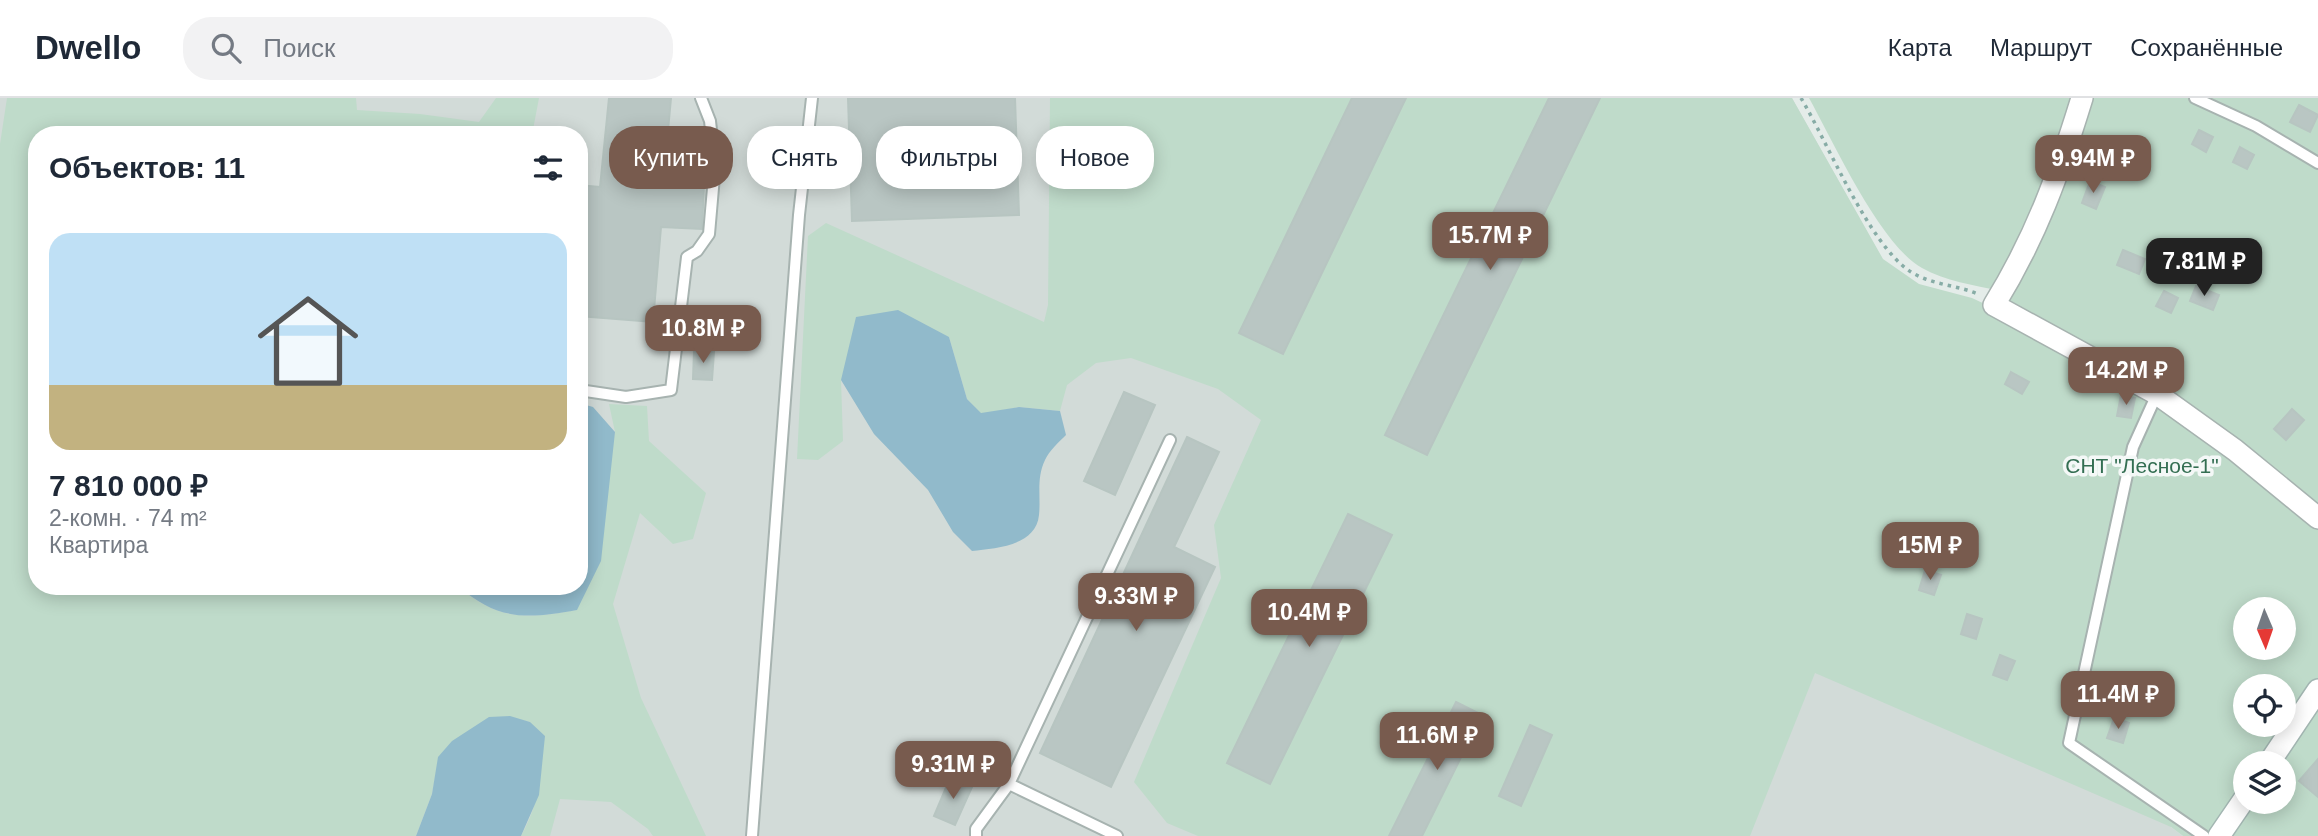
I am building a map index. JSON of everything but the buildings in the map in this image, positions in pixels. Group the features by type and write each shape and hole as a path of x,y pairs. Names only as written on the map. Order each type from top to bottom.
{"street":[{"path":"2082,98 2052,193 2017,268 1994,305 2157,394 2235,450 2318,518"},
{"path":"2277,751 2318,690"},
{"path":"2219,836 2234,814"}],"lane":[{"path":"588,391 626,397 671,390 687,257 697,251 709,234 715,164 710,121 701,98"},
{"path":"752,836 799,215 811,98"},
{"path":"2195,98 2256,126 2318,163"},
{"path":"2157,394 2133,447 2068,743 2204,836"},
{"path":"976,836 976,829 1009,784 1170,440"},
{"path":"1009,784 1117,836"}],"path":[{"path":"1801,98 1852,193 1892,252 1910,271 1937,283 1976,293 1994,305"}],"shaded area":[{"path":"0,98 1792,98 1939,360 2171,827 2183,836 0,836"}],"green space":[{"path":"7,98 356,98 357,110 420,114 479,122 496,98 539,98 534,126 28,126 28,595 470,595 486,606 528,616 576,610 579,595 588,595 588,555 615,432 609,404 647,406 649,441 706,493 693,539 673,544 640,513 613,604 641,698 706,836 653,836 648,829 611,802 560,799 550,836 521,836 537,793 537,767 530,722 501,718 480,724 439,757 432,794 416,836 0,836 0,144"},
{"name":"СНТ \"Лесное-1\"","path":"1050,98 1792,98 1883,259 1919,284 1972,298 1989,306 2000,291 1960,282 1922,268 1906,256 1890,238 1844,165 1809,98 2318,98 2318,836 2183,836 2171,827 1815,673 1750,836 1198,836 1167,823 1134,782 1221,578 1214,525 1261,420 1218,389 1131,358 1096,363 1067,385 1060,411 1019,407 981,414 967,399 949,337 841,380 843,441 818,460 797,459 808,236 826,223 1044,322 1048,305 1049,189 1154,189 1154,126 1050,126"}],"water":[{"path":"898,310 949,337 967,399 981,413 1019,407 1060,411 1066,435 1045,460 1039,488 1039,515 1031,533 1023,539 1013,544 972,551 953,532 928,490 874,434 841,380 856,317"},
{"path":"588,406 593,407 615,432 601,561 588,588"},
{"path":"470,595 584,595 577,610 528,616 500,611"},
{"path":"510,716 530,722 545,736 539,795 521,836 416,836 432,794 438,757 452,741 489,717"}]}
